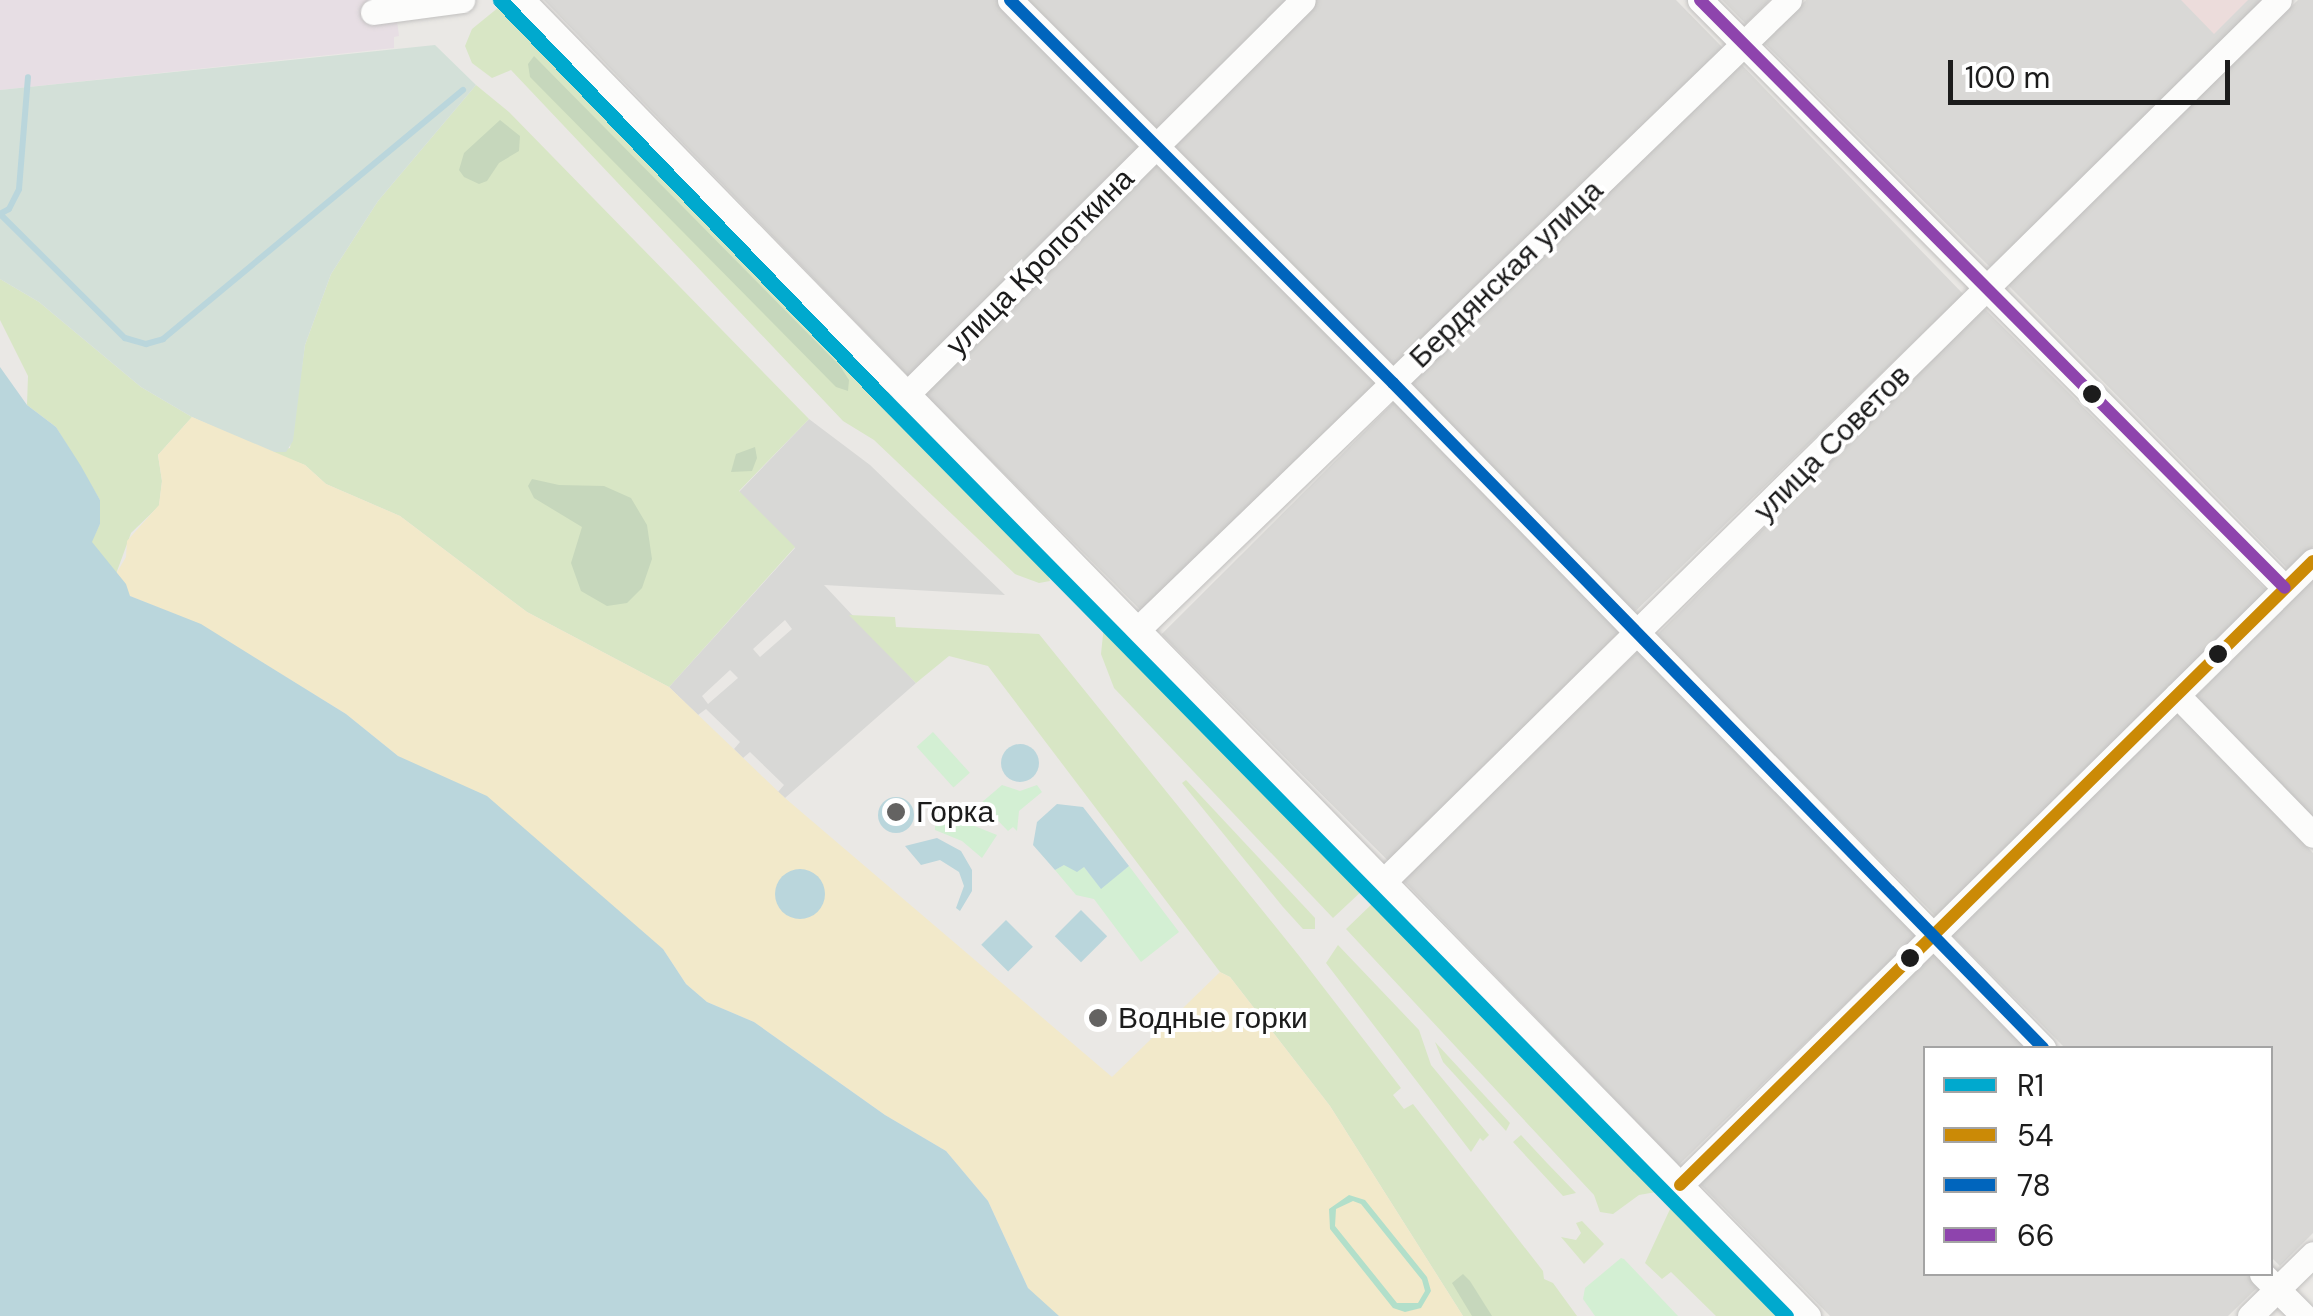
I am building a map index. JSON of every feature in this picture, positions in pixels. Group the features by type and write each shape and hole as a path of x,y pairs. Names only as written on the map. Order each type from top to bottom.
{"street":[{"path":"373,12 462,0"},
{"path":"522,0 1808,1316"},
{"path":"1010,0 1393,383 2041,1046"},
{"name":"улица Кропоткина","path":"906,396 1303,0"},
{"path":"1700,0 2286,588"},
{"name":"Бердянская улица","path":"1136,631 1790,0"},
{"name":"улица Советов","path":"1383,882 2279,0"},
{"path":"1680,1185 2313,560"},
{"path":"2177,695 2313,835"},
{"path":"2250,1316 2270,1281 2313,1254"},
{"path":"2270,1281 2304,1316"}],"shaded area":[{"path":"0,0 373,0 397,21 399,36 394,37 394,48 0,90"},
{"path":"544,0 1289,0 910,378"},
{"path":"1314,0 1676,0 1723,48 1395,372 1169,143"},
{"path":"1722,0 1770,0 1746,24"},
{"path":"1806,0 2265,0 1991,268 1763,42"},
{"path":"2181,0 2248,0 2214,34"},
{"path":"2298,0 2313,0 2313,547 2289,570 2008,285"},
{"path":"435,45 476,85 378,201 331,274 305,345 293,441 286,452 269,452 192,417 141,387 39,302 0,279 0,90"},
{"path":"1739,62 1963,294 1631,615 1407,383"},
{"path":"1153,160 1379,386 1148,617 922,391"},
{"path":"1984,308 2267,591 1939,919 1656,636"},
{"path":"1395,401 1623,629 1389,862 1162,634"},
{"path":"809,419 870,465 1005,595 824,585 916,683 785,798 778,792 784,785 750,752 743,758 734,749 740,742 706,709 698,715 669,687 795,548 739,492","holes":["785,620 792,629 760,657 753,649","730,670 738,678 708,704 702,696"]},
{"path":"2313,580 2313,824 2191,701"},
{"path":"1640,649 1916,935 1678,1165 1402,879"},
{"path":"2177,712 2313,853 2313,1233 2280,1266 2273,1259 2273,1046 2063,1046 1951,934"},
{"path":"1936,951 2030,1046 1923,1046 1923,1276 2253,1276 2261,1284 2228,1316 1830,1316 1699,1183"}],"green space":[{"path":"499,7 1046,569 1050,581 1039,583 1015,574 874,440 843,421 511,70 492,78 472,63 465,46 472,29"},
{"path":"534,56 840,366 849,380 848,391 836,387 530,77 528,64"},
{"path":"476,85 509,112 809,419 739,491 795,547 669,687 527,612 400,516 326,484 305,465 269,452 290,448 305,345 331,274 378,201"},
{"path":"500,120 520,136 519,151 499,163 487,181 479,184 464,177 459,170 464,153"},
{"path":"0,279 39,302 141,387 192,417 158,455 162,481 159,506 131,533 116,574 91,542 100,524 100,500 56,427 27,405 28,376 0,320"},
{"path":"755,447 757,458 752,471 731,472 736,454"},
{"path":"532,479 559,485 604,486 631,498 647,525 652,559 642,588 627,603 607,606 581,591 571,563 582,527 534,498 528,486"},
{"path":"849,615 895,617 896,627 1039,634 1401,1088 1393,1095 1404,1109 1413,1104 1543,1271 1544,1279 1553,1283 1577,1316 1463,1316 1330,1106 1230,977 1220,972 988,666 949,656 916,683"},
{"path":"1104,625 1364,889 1333,918 1114,688 1101,654"},
{"path":"1146,653 1373,887 1370,889 1138,654"},
{"path":"933,732 970,773 953,788 917,747"},
{"path":"1186,780 1315,918 1315,929 1303,929 1283,907 1182,783"},
{"path":"1002,785 1020,791 1037,785 1042,792 1019,811 1017,831 1013,827 1008,831 981,803"},
{"path":"935,810 997,835 982,858 962,841 935,830"},
{"path":"1064,865 1084,867 1101,888 1129,866 1179,932 1141,962 1094,899 1076,895 1055,870"},
{"path":"1376,891 1794,1316 1787,1316 1373,893"},
{"path":"1374,902 1656,1192 1639,1195 1613,1214 1600,1212 1594,1195 1346,929"},
{"path":"1338,945 1419,1030 1431,1065 1489,1135 1483,1141 1480,1138 1471,1152 1326,963"},
{"path":"1435,1042 1510,1123 1506,1131 1443,1062"},
{"path":"1521,1135 1576,1193 1563,1196 1513,1142"},
{"path":"1349,1195 1365,1200 1427,1277 1431,1291 1421,1308 1405,1312 1393,1308 1330,1229 1329,1209","holes":["1353,1201 1361,1204 1422,1280 1425,1291 1418,1303 1397,1303 1335,1226 1336,1209"]},
{"path":"1671,1207 1777,1316 1716,1316 1671,1272 1662,1279 1645,1263"},
{"path":"1582,1221 1604,1244 1584,1264 1561,1237 1576,1240 1581,1233 1576,1223"},
{"path":"1621,1258 1678,1316 1595,1316 1583,1299 1585,1288"},
{"path":"1463,1274 1492,1316 1472,1316 1452,1283"}],"sand":[{"path":"192,417 305,465 326,484 400,516 527,612 669,687 785,798 1112,1077 1220,972 1230,977 1330,1106 1463,1316 1059,1316 1045,1308 1028,1288 988,1201 946,1151 885,1115 754,1022 707,1002 686,984 663,949 607,903 433,774 398,756 346,714 201,625 130,596 116,574 126,557 127,541 159,505 162,481 158,455"}],"water":[{"path":"0,367 27,405 56,427 81,466 100,500 100,524 92,542 126,584 130,596 201,624 346,714 398,756 487,796 663,949 686,984 707,1002 754,1022 885,1115 946,1151 988,1201 1028,1288 1059,1316 0,1316"},
{"path":"1020,744 1033,750 1039,763 1033,776 1020,782 1007,776 1001,763 1007,750"},
{"name":"Горка","path":"896,797 909,802 914,815 909,828 896,833 883,828 878,815 883,802"},
{"path":"1057,804 1083,807 1129,866 1101,889 1084,867 1077,872 1064,865 1055,870 1033,845 1037,822"},
{"path":"937,838 961,851 972,870 972,891 960,911 956,908 964,886 959,872 940,860 921,865 905,846"},
{"path":"800,869 818,876 825,894 818,912 800,919 782,912 775,894 782,876"},
{"path":"1081,910 1107,936 1081,962 1055,936"},
{"path":"1006,920 1033,947 1008,972 981,945"}],"waterway":[{"path":"0,214 9,209 19,189 28,77"},
{"path":"0,214 125,338 146,344 163,339 463,90"}],"transit line":[{"name":"R1","path":"500,0 882,397 1786,1316"},
{"name":"78","path":"1010,0 1393,383 2041,1046"},
{"name":"66","path":"1700,0 2285,588"},
{"name":"54","path":"1680,1185 2313,561"}],"place":[{"name":"Горка","path":"896,812"},
{"name":"Водные горки","path":"1098,1018"}]}
